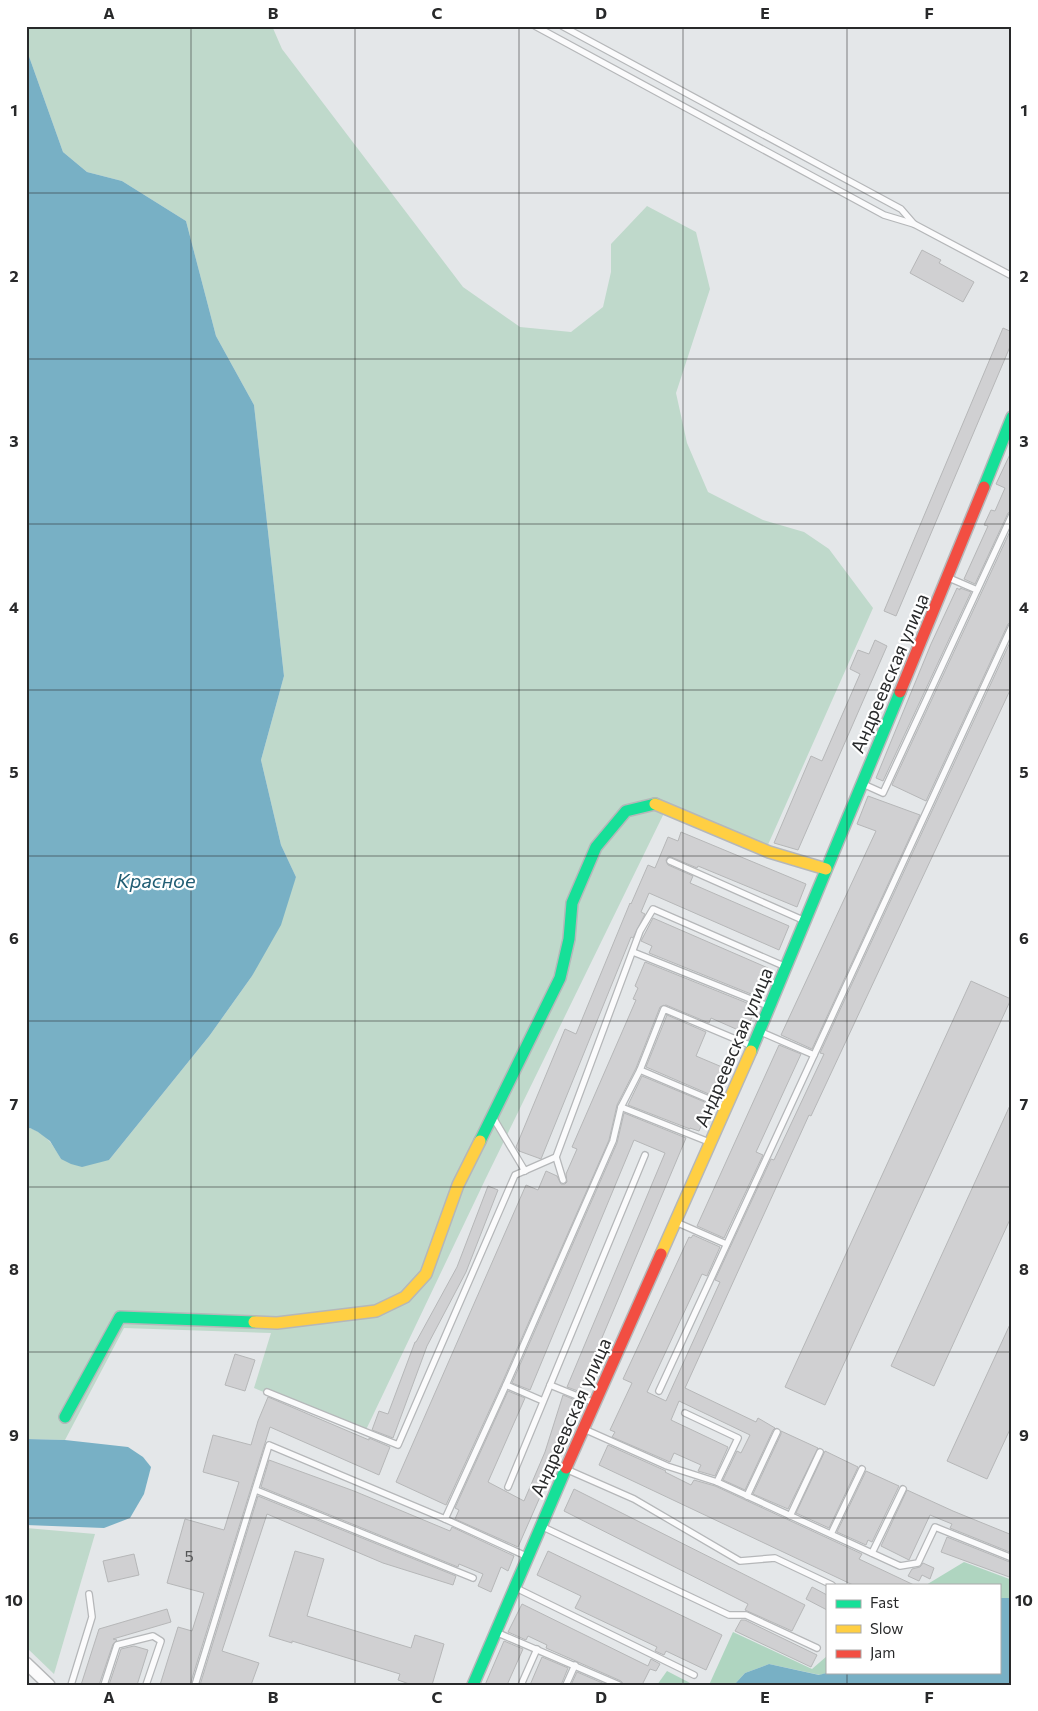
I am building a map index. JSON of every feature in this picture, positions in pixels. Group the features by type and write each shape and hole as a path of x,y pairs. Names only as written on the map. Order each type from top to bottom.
{"street":[{"name":"Андреевская улица","path":"473,1685 594,1402 760,1031 948,577 1012,417"},
{"path":"66,1417 120,1317 278,1323 376,1311 405,1297 426,1274 458,1185 560,978 569,939 572,903 596,847 626,811 653,803 769,852 826,870"},
{"path":"26,1663 49,1685"}],"lane":[{"path":"535,26 884,216 914,224 1012,276"},
{"path":"562,26 901,210 914,224"},
{"path":"862,784 883,793 1012,515"},
{"path":"948,577 977,590"},
{"path":"659,1391 1012,626"},
{"path":"670,861 805,921"},
{"path":"563,1180 556,1157 640,931 653,909 786,967"},
{"path":"633,952 770,1007"},
{"path":"445,1518 506,1385 613,1141 621,1107 640,1070 664,1009 753,1047"},
{"path":"760,1031 814,1055"},
{"path":"640,1070 727,1106"},
{"path":"621,1107 711,1143"},
{"path":"492,1115 525,1171"},
{"path":"508,1487 645,1155"},
{"path":"267,1392 398,1445 515,1175 556,1157"},
{"path":"676,1222 726,1244"},
{"path":"506,1385 543,1401"},
{"path":"550,1385 594,1402"},
{"path":"685,1413 738,1438 717,1482"},
{"path":"583,1429 667,1466 717,1482 900,1566 918,1563 935,1527 1012,1558"},
{"path":"747,1496 777,1432"},
{"path":"195,1685 269,1445 445,1518 528,1557"},
{"path":"790,1516 820,1452"},
{"path":"566,1469 634,1499 740,1560 775,1558 830,1584"},
{"path":"831,1534 862,1469"},
{"path":"872,1553 903,1489"},
{"path":"256,1490 473,1578"},
{"path":"541,1526 729,1615 746,1615 817,1648"},
{"path":"515,1588 694,1675"},
{"path":"71,1685 92,1617 89,1594"},
{"path":"496,1632 537,1648 619,1685"},
{"path":"104,1685 118,1645 153,1636 161,1641 146,1685"},
{"path":"521,1685 537,1648"},
{"path":"566,1685 575,1665"}],"green space":[{"path":"26,26 272,26 282,49 463,287 520,327 571,332 603,307 611,272 611,244 647,206 696,232 710,289 676,393 687,443 708,492 763,520 804,532 829,549 873,608 767,847 667,807 485,1180 364,1434 254,1388 271,1333 124,1328 65,1440 26,1439 26,1130 30,1128 45,1137 52,1144 61,1159 109,1160 210,1035 252,976 296,877 281,845 261,760 284,676 254,405 216,336 186,221 122,181 87,172 63,152 26,48"},
{"path":"26,1528 95,1534 54,1674 26,1647"},
{"path":"964,1562 1012,1580 1012,1598 1000,1598 1000,1584 928,1584"},
{"path":"733,1632 812,1669 826,1657 826,1673 820,1675 769,1664 745,1673 734,1685 709,1685"},
{"path":"667,1671 694,1685 657,1685"}],"water":[{"name":"Красное","path":"26,48 63,152 87,172 122,181 186,221 216,336 254,405 284,676 261,760 281,845 296,877 281,925 252,976 210,1035 109,1160 82,1167 61,1159 50,1141 38,1132 30,1128 26,1130"},
{"path":"26,1439 65,1440 128,1447 143,1457 151,1467 144,1494 130,1518 104,1528 26,1525"},
{"path":"1000,1598 1012,1598 1012,1685 734,1685 745,1673 769,1664 819,1675 826,1673 1000,1674"}],"building":[{"path":"922,250 941,260 939,263 974,282 963,302 910,273"},
{"path":"1003,328 1012,332 1012,342 896,616 884,611"},
{"path":"1012,450 1012,510 1008,513 975,584 964,579 988,526 984,525 991,510 995,511 1005,488 996,484"},
{"path":"1012,527 1012,621 1008,624 926,801 892,785"},
{"path":"957,588 971,592 883,781 876,778 931,644"},
{"path":"1012,638 1012,686 811,1116 809,1115 685,1388 756,1422 758,1418 775,1428 745,1490 723,1480 737,1451 741,1453 750,1435 679,1401 671,1420 728,1447 715,1476 698,1471 701,1465 674,1453 670,1462 612,1437 615,1432 610,1430 632,1383 623,1379 689,1237 691,1238 693,1235 720,1247 707,1276 702,1274 647,1392 666,1401 720,1282 715,1280 771,1159 774,1160 824,1054 820,1053"},
{"path":"875,640 887,646 798,850 774,843 811,756 822,761 860,674 850,669 858,650 869,654"},
{"path":"868,796 920,815 812,1049 781,1035 876,831 857,824"},
{"path":"681,832 806,884 797,907 698,866 697,868 671,857 668,857 666,860 668,865 693,876 690,883 789,926 779,950 649,893 641,912 645,914 633,938 631,937 541,1159 519,1151 516,1147 565,1029 576,1034 630,903 648,865 655,868 668,837 678,841"},
{"path":"653,918 768,968 756,996 649,953 652,946 641,941"},
{"path":"645,962 756,1008 745,1033 711,1018 709,1023 666,1005 660,1007 636,1068 617,1105 609,1140 446,1505 396,1482 526,1185 538,1190 546,1171 557,1176 561,1184 567,1182 566,1174 577,1149 572,1147 636,1000 633,999 638,988 635,986"},
{"path":"971,981 1011,999 825,1405 785,1387"},
{"path":"667,1015 706,1032 696,1056 722,1067 711,1095 646,1067"},
{"path":"779,1045 801,1054 756,1152 763,1155 724,1238 697,1226"},
{"path":"642,1076 707,1103 706,1105 709,1107 699,1131 628,1105"},
{"path":"1012,1101 1012,1215 934,1386 891,1366"},
{"path":"624,1113 686,1138 578,1391 567,1387 665,1153 634,1140 530,1390 512,1383 617,1143"},
{"path":"488,1186 498,1190 466,1272 427,1346 393,1438 372,1430 379,1411 388,1414 415,1342 457,1267"},
{"path":"1012,1320 1012,1425 987,1479 947,1461"},
{"path":"235,1354 255,1360 245,1391 225,1385"},
{"path":"508,1391 525,1398 488,1482 524,1501 545,1452 563,1395 575,1400 558,1456 518,1547 455,1519 459,1510 455,1508"},
{"path":"268,1397 390,1447 379,1475 270,1427 190,1685 160,1685 178,1627 192,1631 204,1593 167,1583 185,1519 224,1530 239,1482 203,1472 213,1435 251,1445"},
{"path":"781,1431 818,1448 788,1509 753,1494"},
{"path":"608,1445 666,1471 691,1485 694,1480 715,1486 862,1554 859,1559 912,1584 851,1584 599,1465"},
{"path":"825,1451 858,1467 829,1528 796,1513"},
{"path":"269,1460 354,1491 450,1531 452,1527 514,1556 508,1571 501,1567 491,1592 478,1586 483,1574 459,1564 458,1567 261,1487"},
{"path":"866,1471 899,1486 872,1542 868,1540 866,1545 837,1532"},
{"path":"574,1489 805,1605 792,1631 745,1610 748,1604 564,1511"},
{"path":"907,1490 1012,1535 1012,1553 950,1528 952,1524 930,1515 909,1560 881,1546"},
{"path":"258,1496 456,1576 453,1585 383,1563 267,1514 222,1651 259,1663 251,1685 200,1685"},
{"path":"947,1537 1012,1563 1012,1578 941,1552"},
{"path":"295,1551 324,1559 307,1616 411,1648 415,1635 444,1644 432,1685 412,1685 398,1680 400,1674 292,1641 292,1643 269,1636"},
{"path":"548,1551 722,1635 706,1670 666,1651 664,1655 655,1651 657,1647 575,1608 581,1596 537,1575"},
{"path":"134,1554 139,1575 108,1582 103,1561"},
{"path":"923,1563 934,1568 930,1579 922,1575 919,1581 908,1576 912,1569 920,1567"},
{"path":"812,1587 826,1594 826,1609 806,1599"},
{"path":"522,1604 648,1666 651,1659 660,1664 656,1671 650,1669 642,1685 624,1685 621,1681 546,1648 547,1645 528,1636 526,1640 508,1632"},
{"path":"167,1609 171,1622 113,1639 117,1640 113,1644 99,1685 81,1685 99,1629"},
{"path":"741,1620 745,1620 817,1655 811,1667 735,1631"},
{"path":"504,1641 523,1649 507,1685 485,1685"},
{"path":"134,1646 148,1650 137,1685 109,1685 121,1649"},
{"path":"542,1657 568,1668 561,1685 530,1685"},
{"path":"577,1672 607,1685 571,1685"}],"traffic: fast":[{"path":"984,487 1012,417"},
{"path":"751,1051 900,692"},
{"path":"480,1141 560,978 569,939 572,903 596,847 626,811 655,804"},
{"path":"65,1417 120,1317 254,1322"},
{"path":"473,1685 566,1468"}],"traffic: slow":[{"path":"655,804 769,852 826,869"},
{"path":"661,1254 751,1051"},
{"path":"254,1322 277,1323 376,1311 405,1297 426,1274 458,1185 480,1141"}],"traffic: jam":[{"path":"900,692 984,487"},
{"path":"566,1468 661,1254"}]}
